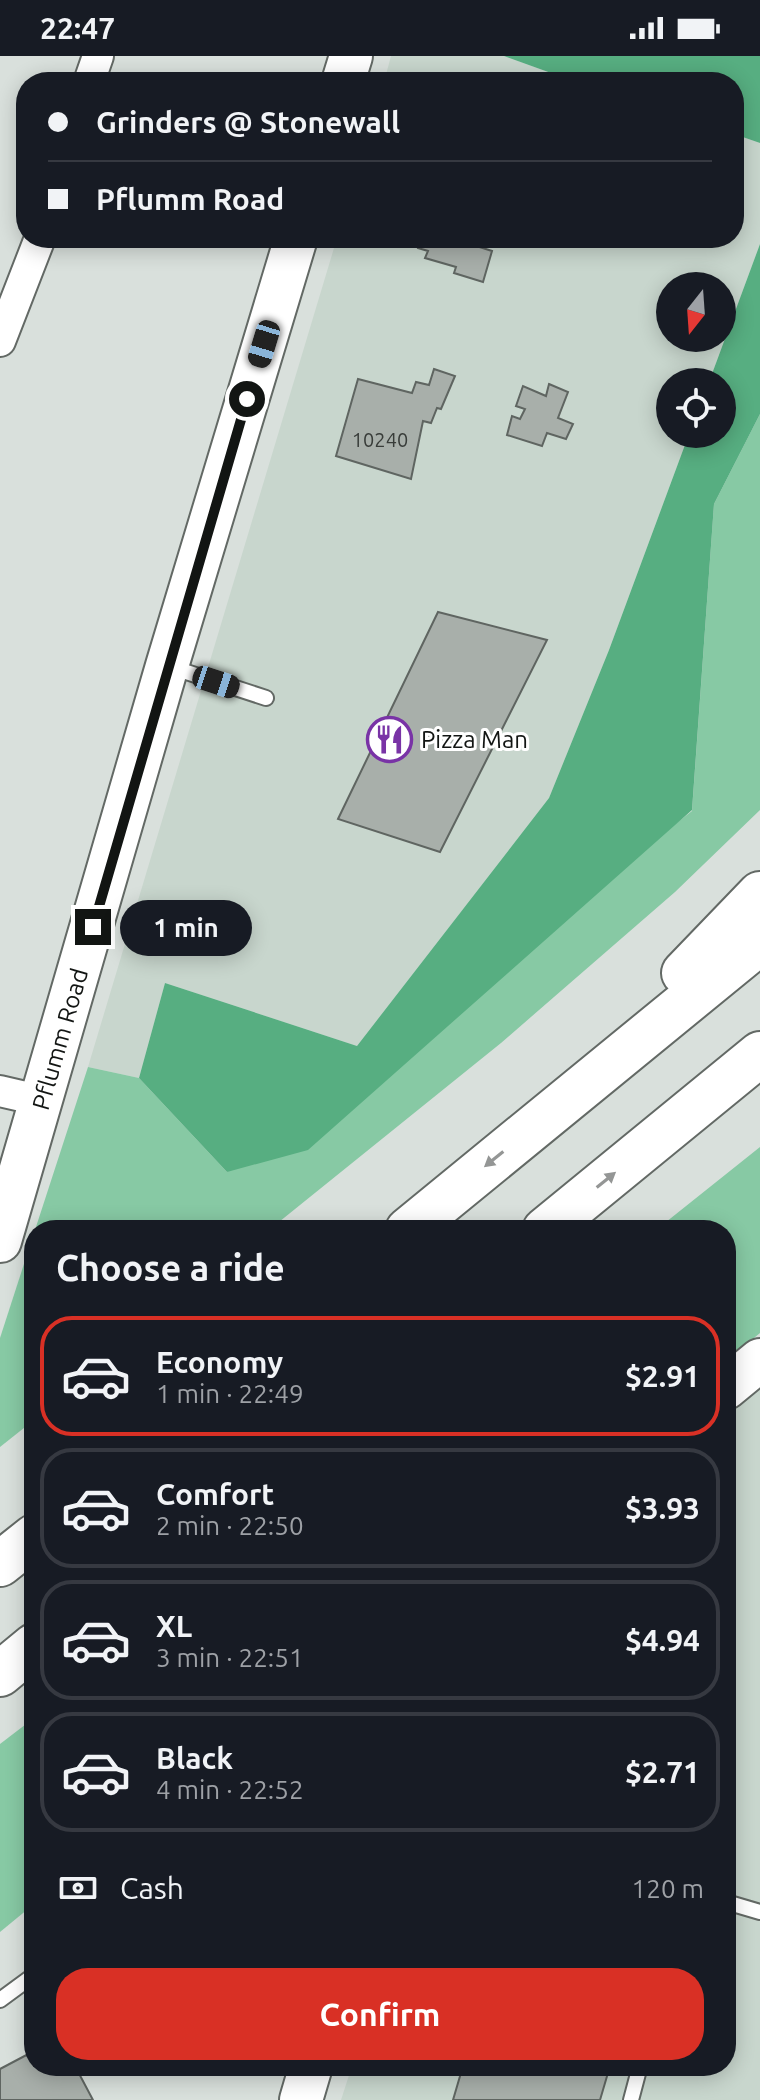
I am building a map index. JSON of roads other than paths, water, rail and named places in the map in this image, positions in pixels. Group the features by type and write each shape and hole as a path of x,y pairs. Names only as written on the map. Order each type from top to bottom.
{"highway":[{"path":"554,1110 760,894"},
{"path":"420,1220 760,942"},
{"path":"557,1220 760,1054"},
{"path":"704,1100 760,1065"},
{"path":"0,1564 24,1545"}],"main road":[{"name":"Pflumm Road","path":"0,1241 167,666 293,248"},
{"path":"736,1380 760,1360"},
{"path":"301,2100 308,2076"}],"street":[{"path":"0,341 36,248"},
{"path":"0,1091 43,1101"}],"lane":[{"path":"167,666 266,698"},
{"path":"736,1905 760,1912"},
{"path":"0,2000 24,1982"},
{"path":"631,2100 637,2076"}],"place":[{"name":"Pizza Man","path":"390,739"}]}
